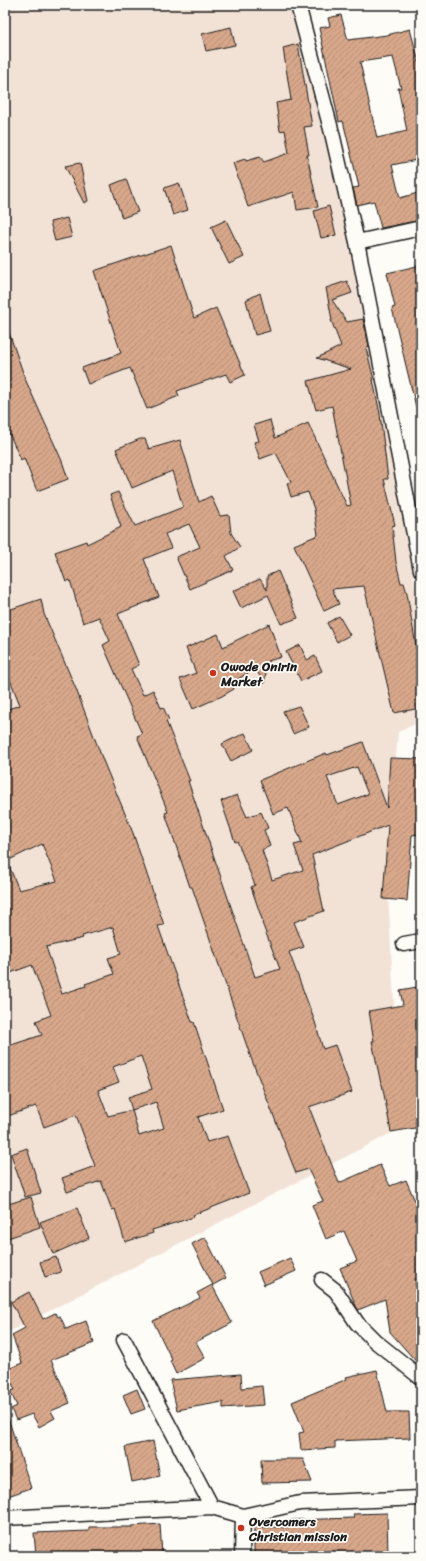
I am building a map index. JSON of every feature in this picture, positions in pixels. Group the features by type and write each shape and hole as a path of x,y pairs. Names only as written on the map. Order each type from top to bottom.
{"street":[{"path":"298,5 332,132 358,242 421,570"},
{"path":"358,242 421,228"},
{"path":"404,944 421,941"},
{"path":"322,1280 336,1291 358,1323 374,1341 421,1378"},
{"path":"124,1340 212,1507"},
{"path":"5,1518 212,1507 243,1516 300,1503 421,1498"},
{"path":"242,1556 243,1516"}],"shaded area":[{"name":"Owode Onirin Market","path":"5,5 303,5 385,389 421,626 421,721 398,732 387,875 401,1128 5,1334"}],"building":[{"path":"341,15 348,40 387,35 410,29 421,70 421,73 418,73 421,87 421,159 392,165 400,198 421,192 421,220 381,228 374,201 357,205 353,188 359,187 343,121 339,122 319,28 330,26 328,18","holes":["393,57 401,88 398,88 407,131 377,138 360,62"]},
{"path":"231,27 235,45 206,51 202,34"},
{"path":"298,44 312,126 304,127 309,155 307,155 318,207 297,210 294,192 248,207 233,163 245,159 246,161 260,157 264,162 289,153 285,130 280,131 276,103 291,100 283,48"},
{"path":"80,163 88,201 84,203 65,166"},
{"path":"126,179 138,212 122,218 111,185"},
{"path":"179,183 188,210 173,215 164,188"},
{"path":"329,206 336,235 321,238 314,211"},
{"path":"67,218 72,237 55,241 50,222"},
{"path":"226,220 244,257 229,264 211,227"},
{"path":"171,245 194,318 216,308 245,375 230,382 226,374 177,391 179,396 147,409 130,368 88,384 82,368 121,353 94,271"},
{"path":"421,265 421,406 416,407 392,308 395,307 387,273"},
{"path":"347,281 352,293 332,300 347,322 363,319 369,346 366,348 380,414 388,479 384,479 395,525 392,526 396,562 401,583 404,583 407,593 418,658 416,658 421,682 421,708 394,713 364,586 332,589 339,604 324,611 294,545 318,535 314,509 308,492 291,497 287,483 291,482 276,453 260,459 254,442 259,441 254,425 270,420 275,438 308,423 347,506 351,505 332,406 316,410 308,381 351,369 317,358 341,346 331,320 326,288"},
{"path":"260,293 270,331 255,335 246,300"},
{"path":"5,327 7,327 26,381 62,461 68,479 37,491 24,458 21,460 5,424"},
{"path":"140,439 145,439 149,449 180,440 199,502 211,496 220,516 229,515 231,533 240,547 226,556 233,570 190,589 176,557 200,547 189,524 165,534 171,548 144,559 159,597 118,614 139,665 131,669 143,695 153,690 161,708 163,707 169,720 166,721 190,781 188,781 255,977 280,969 262,923 263,922 251,887 255,885 237,841 235,842 221,801 237,795 247,817 261,812 268,828 264,830 270,846 262,850 272,880 303,870 294,845 302,843 288,808 273,814 260,780 326,753 327,755 363,742 387,808 390,758 421,759 421,834 412,835 407,901 383,899 388,825 312,855 324,911 294,922 304,947 289,952 315,1022 323,1049 335,1045 352,1092 309,1107 339,1183 380,1165 390,1186 406,1180 418,1208 421,1219 421,1278 415,1279 421,1316 421,1367 390,1332 385,1299 358,1310 340,1268 357,1261 344,1231 326,1239 312,1205 323,1201 308,1169 296,1173 251,1058 192,887 190,887 165,813 168,812 137,736 142,734 103,645 110,641 99,617 83,623 70,580 66,582 55,552 86,541 87,544 121,527 110,495 118,492 135,526 183,507 172,471 132,488 116,449","holes":["357,767 368,794 338,805 327,777"]},
{"path":"278,571 298,618 281,624 268,595 241,608 233,591 260,579 267,590 267,576"},
{"path":"41,599 44,614 76,689 104,763 133,833 164,925 158,926 192,1022 194,1022 223,1109 198,1117 207,1142 228,1136 249,1193 193,1215 194,1217 152,1230 153,1233 125,1242 115,1209 112,1210 101,1181 67,1192 62,1178 95,1166 76,1115 44,1127 36,1106 5,1117 5,1089 10,1088 5,1073 5,1047 42,1035 36,1021 51,1015 32,965 5,975 5,710 20,705 5,667 5,611","holes":["42,844 57,881 19,890 7,861","113,927 121,954 108,958 114,974 62,994 46,947 83,938 82,936","141,1056 152,1089 128,1097 132,1110 108,1116 98,1090 119,1082 113,1067","156,1102 164,1128 139,1136 132,1110"]},
{"path":"339,616 350,635 337,642 327,623"},
{"path":"269,624 281,657 268,661 264,684 256,669 232,682 234,689 193,709 180,679 196,673 186,648 218,634 223,647"},
{"path":"300,645 307,660 315,656 322,671 301,681 286,652"},
{"path":"299,706 309,727 293,734 283,711"},
{"path":"245,733 253,750 231,761 222,744"},
{"path":"417,987 421,1008 421,1127 391,1132 372,1041 374,1041 369,1011 403,1005 400,990"},
{"path":"27,1148 41,1193 25,1197 11,1154"},
{"path":"31,1197 40,1227 5,1239 5,1205"},
{"path":"77,1208 89,1238 53,1254 40,1222"},
{"path":"205,1237 226,1278 213,1285 192,1244"},
{"path":"56,1257 61,1272 45,1277 40,1262"},
{"path":"290,1258 296,1271 264,1285 258,1272"},
{"path":"212,1285 232,1323 196,1342 205,1358 176,1374 170,1361 172,1360 153,1321 200,1298 197,1293"},
{"path":"29,1292 43,1319 55,1313 58,1317 60,1316 66,1329 86,1321 94,1343 51,1360 70,1403 51,1411 55,1418 39,1427 32,1414 16,1420 11,1409 17,1406 10,1391 15,1390 6,1370 22,1363 12,1335 25,1328 11,1302"},
{"path":"377,1370 387,1412 409,1412 410,1438 335,1441 335,1448 301,1450 299,1433 304,1432 292,1402 347,1379 346,1377"},
{"path":"241,1374 242,1388 262,1386 264,1405 223,1408 223,1402 177,1410 170,1380"},
{"path":"137,1389 145,1409 131,1414 123,1395"},
{"path":"5,1418 8,1418 31,1488 5,1497"},
{"path":"153,1441 160,1476 132,1482 125,1447"},
{"path":"261,1459 303,1459 312,1482 262,1483"},
{"path":"387,1513 388,1556 254,1556 254,1527 291,1527 291,1520 354,1518 353,1514"},
{"path":"160,1524 162,1556 36,1556 34,1533 89,1531 89,1527 132,1527"}],"place":[{"name":"Owode Onirin Market","path":"213,673"},
{"name":"Overcomers Christian mission","path":"241,1528"}]}
